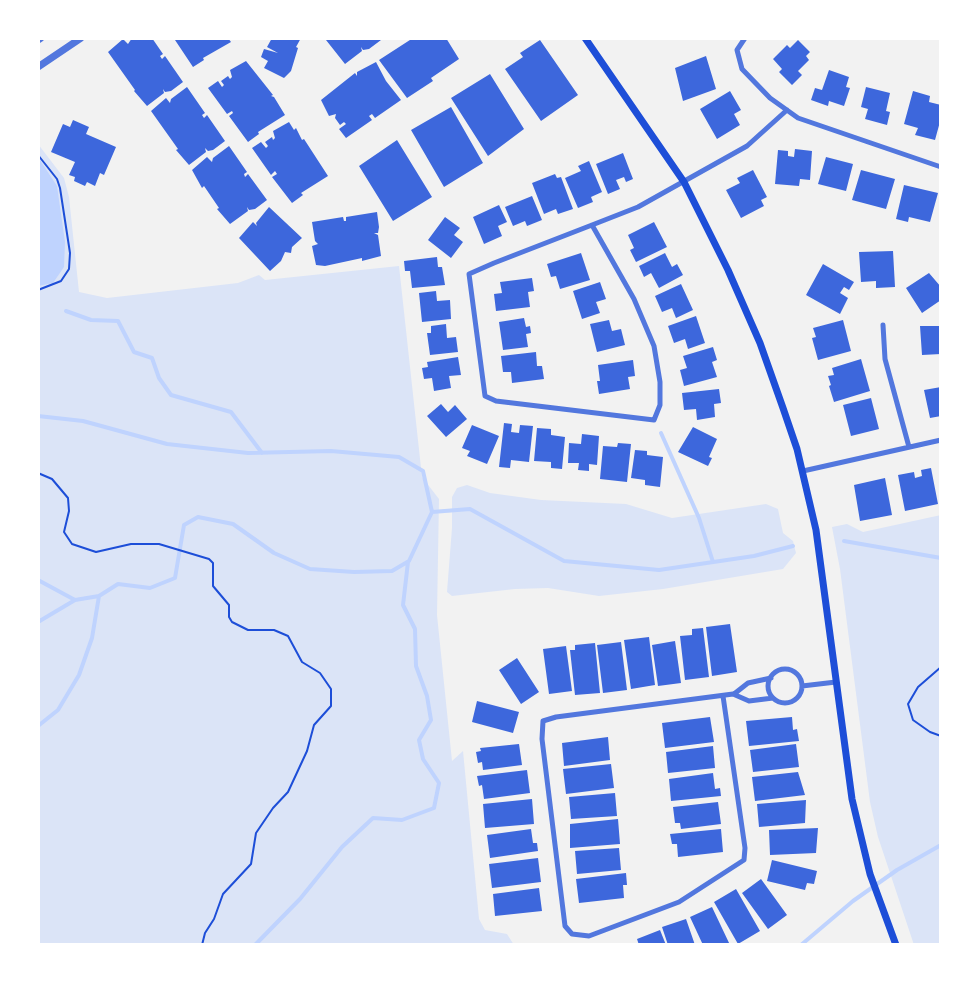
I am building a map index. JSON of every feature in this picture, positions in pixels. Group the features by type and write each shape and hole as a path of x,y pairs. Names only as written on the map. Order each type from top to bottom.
{"main road":[{"path":"585,38 684,182 760,343 803,471 819,548 852,799 870,874 896,945"}],"street":[{"path":"38,67 81,38"},
{"path":"745,38 737,50 742,69 787,110 822,128 941,167"},
{"path":"592,225 634,299 654,346 660,405 654,420 496,401 485,396 469,274 592,225 638,207 747,146 787,110"},
{"path":"883,325 885,359 909,447"},
{"path":"803,471 941,440"},
{"path":"733,694 749,701 773,698 782,703 792,702 802,686 798,676 789,670 779,671 771,678 768,686 773,698"},
{"path":"723,696 746,855 742,863 679,902 589,936 572,934 565,926 542,739 543,721 723,696 733,694 748,683 771,678"},
{"path":"802,686 836,682"}],"path":[{"path":"38,155 57,179 60,188 70,253 69,269 61,281 38,290"},
{"path":"38,473 52,479 68,498 69,511 64,532 72,544 96,552 131,544 159,544 209,559 213,563 215,592 229,605 232,622 248,630 274,630 288,636 302,662 320,673 331,689 331,706 314,725 307,751 288,792 256,833 251,864 223,894 202,945"},
{"path":"941,667 918,687 908,704 913,720 941,736"}],"shaded area":[{"path":"38,144 64,178 69,197 79,292 107,298 238,283 259,275 265,280 399,266 422,477 439,499 437,615 452,761 463,751 479,919 485,930 507,934 514,945 38,945"},
{"path":"467,485 490,493 541,500 626,504 672,518 766,504 778,509 783,533 793,541 796,553 783,569 663,589 599,596 548,588 515,589 452,596 447,592 452,497 457,488"},
{"path":"941,515 941,945 914,945 878,837 870,802 832,527 847,524 863,532"}],"water":[{"path":"38,157 57,186 65,242 64,267 53,283 38,286"}],"building":[{"path":"132,38 152,38 163,54 160,56 162,59 165,56 183,82 171,91 165,92 163,89 164,93 147,106 108,52 123,39 128,44"},
{"path":"228,38 231,42 193,67 175,40"},
{"path":"272,38 301,38 291,71 284,78 264,68 268,61 261,57 264,49 278,53 267,47"},
{"path":"413,38 446,38 459,59 407,98 379,60"},
{"path":"326,40 381,40 369,49 363,50 361,47 362,51 345,64"},
{"path":"540,40 578,95 541,121 505,69 523,57 520,53"},
{"path":"798,40 810,52 806,56 809,60 798,71 802,75 792,85 779,72 782,69 773,59 787,45 790,48"},
{"path":"706,56 716,89 683,101 675,68"},
{"path":"246,61 285,115 248,142 229,116 232,111 227,114 208,88 218,81 222,87 221,81 232,77 230,70"},
{"path":"376,62 401,100 375,118 372,114 369,116 372,120 346,138 339,129 346,124 340,125 336,114 329,116 321,100 355,73 357,76 357,72"},
{"path":"829,70 849,77 846,87 850,88 844,106 829,101 828,106 811,100 815,88 822,90"},
{"path":"490,74 524,129 488,156 451,98"},
{"path":"187,87 205,113 202,115 204,118 207,115 225,141 213,150 205,148 206,152 189,165 151,111 166,98 170,103"},
{"path":"866,87 890,93 887,125 865,119 868,109 861,107"},
{"path":"730,91 741,110 734,114 740,125 717,139 700,109"},
{"path":"913,91 930,96 929,102 941,105 935,140 915,135 918,128 904,124"},
{"path":"451,107 483,163 444,187 411,130"},
{"path":"73,120 89,127 86,134 116,147 104,175 100,173 95,186 74,181 75,177 69,175 75,162 51,152 63,124 70,127"},
{"path":"289,122 328,176 301,193 303,195 292,203 272,177 277,174 275,171 271,175 252,148 261,142 266,148 265,142 275,138 273,131"},
{"path":"397,140 432,197 393,221 359,166"},
{"path":"229,146 247,172 245,177 248,174 267,200 255,209 249,210 247,207 248,211 230,224 192,170 207,157 212,162"},
{"path":"795,149 812,151 810,180 800,179 799,186 775,184 778,150 788,151 788,156 794,157"},
{"path":"623,153 633,179 626,182 624,177 616,180 620,189 608,194 596,164"},
{"path":"826,157 853,164 846,191 818,184"},
{"path":"589,161 602,192 591,197 593,202 578,208 565,178 581,171 578,166"},
{"path":"753,170 767,197 761,200 764,206 741,218 726,190 740,183 737,178"},
{"path":"861,170 895,179 886,209 852,200"},
{"path":"555,174 557,178 561,177 573,209 558,214 556,209 544,214 532,183"},
{"path":"904,185 938,193 930,222 909,217 908,222 896,219"},
{"path":"532,196 542,220 527,226 525,221 513,226 505,207"},
{"path":"499,205 507,222 498,226 502,236 484,244 473,217"},
{"path":"269,207 302,238 292,247 291,253 285,252 281,261 270,271 239,238 253,222 257,226 256,223"},
{"path":"377,212 379,227 378,233 374,233 378,235 381,256 316,265 312,246 318,244 312,222 343,217 346,221 346,217"},
{"path":"445,217 460,228 454,235 463,242 451,258 428,240"},
{"path":"654,222 667,247 636,262 628,235"},
{"path":"893,251 895,287 876,288 876,281 861,282 859,252"},
{"path":"581,253 590,280 560,289 556,276 551,277 547,264"},
{"path":"665,253 672,267 677,264 683,275 659,288 651,273 644,277 639,266"},
{"path":"437,257 445,285 412,288 410,271 405,271 404,261"},
{"path":"823,264 854,282 849,290 844,287 840,293 848,298 840,314 806,295"},
{"path":"929,273 941,287 941,300 922,313 906,288"},
{"path":"532,278 534,291 528,292 530,307 496,311 494,294 502,293 500,282"},
{"path":"600,282 606,299 596,302 600,313 582,319 573,291"},
{"path":"681,284 693,310 676,318 672,308 662,312 655,296"},
{"path":"436,291 437,301 450,300 451,319 422,322 419,293"},
{"path":"696,316 705,343 688,349 685,339 674,343 668,326"},
{"path":"524,318 531,333 526,334 528,347 503,350 499,322"},
{"path":"609,320 612,331 621,329 625,345 597,352 590,324"},
{"path":"843,320 851,351 818,360 812,338 816,337 813,328"},
{"path":"446,324 447,338 456,337 458,352 430,355 427,333 431,333 431,326"},
{"path":"920,326 941,326 941,354 922,355"},
{"path":"713,347 717,360 712,362 717,377 684,386 680,370 687,368 683,356"},
{"path":"536,352 537,366 542,366 544,379 512,383 511,372 503,372 501,356"},
{"path":"458,357 461,375 449,376 451,388 434,391 432,378 424,379 422,368 428,367 427,362"},
{"path":"861,359 870,391 834,402 828,376 834,375 832,368"},
{"path":"633,360 635,376 628,377 630,389 599,394 598,365"},
{"path":"941,387 941,416 930,418 924,390"},
{"path":"719,389 721,403 714,404 715,417 697,420 696,409 684,410 682,393"},
{"path":"871,398 879,429 851,436 843,405"},
{"path":"441,404 448,412 455,405 467,419 446,437 427,416"},
{"path":"504,423 512,424 511,432 519,433 520,425 533,426 529,462 511,460 510,468 499,467"},
{"path":"472,425 499,436 487,464 467,456 470,451 462,448"},
{"path":"693,427 717,439 708,466 678,452"},
{"path":"537,428 551,429 551,435 565,437 562,469 551,468 551,462 534,461"},
{"path":"582,434 599,436 597,465 589,464 589,471 578,470 579,463 568,463 569,443 581,444"},
{"path":"618,443 631,444 627,482 600,479 603,446 617,447"},
{"path":"635,450 663,457 660,487 645,485 645,480 631,478"},
{"path":"931,468 938,504 905,511 898,475 914,472 915,478 922,476 921,470"},
{"path":"885,478 892,515 860,521 854,485"},
{"path":"730,624 737,672 712,676 706,627"},
{"path":"703,628 709,677 685,680 680,636 692,635 692,629"},
{"path":"649,637 655,685 631,689 624,640"},
{"path":"675,641 681,683 658,686 652,645"},
{"path":"621,642 627,690 603,693 597,645"},
{"path":"595,643 600,693 575,695 570,650 575,650 575,645"},
{"path":"566,646 572,691 549,694 543,649"},
{"path":"517,658 539,692 521,704 499,670"},
{"path":"477,701 519,712 513,733 472,722"},
{"path":"710,717 714,742 665,748 662,723"},
{"path":"792,717 793,730 797,729 799,741 749,746 746,721"},
{"path":"608,737 610,760 564,766 562,743"},
{"path":"519,744 522,765 483,770 482,762 478,763 476,752 481,751 480,748"},
{"path":"796,744 799,767 753,772 750,750"},
{"path":"713,746 715,768 668,773 666,752"},
{"path":"611,764 614,788 566,794 563,769"},
{"path":"527,770 530,793 484,799 477,776"},
{"path":"798,772 805,795 755,801 752,777"},
{"path":"713,773 715,789 720,788 721,796 671,801 669,779"},
{"path":"615,793 617,816 571,819 569,797"},
{"path":"532,799 534,824 485,828 483,804"},
{"path":"806,800 805,823 759,827 757,804"},
{"path":"718,802 721,824 681,829 680,823 675,823 673,807"},
{"path":"618,819 620,844 570,848 570,824"},
{"path":"818,828 816,853 770,855 769,830"},
{"path":"531,829 538,851 490,858 487,835"},
{"path":"721,829 723,852 678,857 677,844 672,844 670,834"},
{"path":"619,848 621,870 577,874 575,851"},
{"path":"538,858 541,882 492,888 489,864"},
{"path":"772,860 817,871 814,884 807,883 805,890 767,881"},
{"path":"626,873 624,898 579,903 576,879"},
{"path":"761,879 787,915 768,929 742,893"},
{"path":"539,888 542,911 495,916 493,894"},
{"path":"736,889 760,931 738,944 714,902"},
{"path":"712,907 730,945 703,945 690,917"},
{"path":"686,919 695,945 668,945 662,927"},
{"path":"660,930 666,945 639,945 637,939"}],"waterway":[{"path":"66,311 91,320 118,321 134,352 152,358 159,378 171,395 231,412 262,453"},
{"path":"38,416 83,421 167,444 248,453 331,451 399,457 423,471 432,512 470,509 564,561 659,570 754,556 793,546"},
{"path":"661,433 699,518 713,562"},
{"path":"38,726 58,710 79,675 92,638 99,596 118,584 150,588 175,578 184,525 198,517 233,524 274,553 310,569 354,572 392,571 409,561 432,512"},
{"path":"844,541 941,558"},
{"path":"255,945 300,899 342,847 373,818 402,820 434,808 439,783 423,759 419,740 431,720 427,696 416,666 415,629 403,605 408,562"},
{"path":"38,580 75,600"},
{"path":"38,622 75,600 99,596"},
{"path":"801,945 853,901 897,870 941,845"}]}
